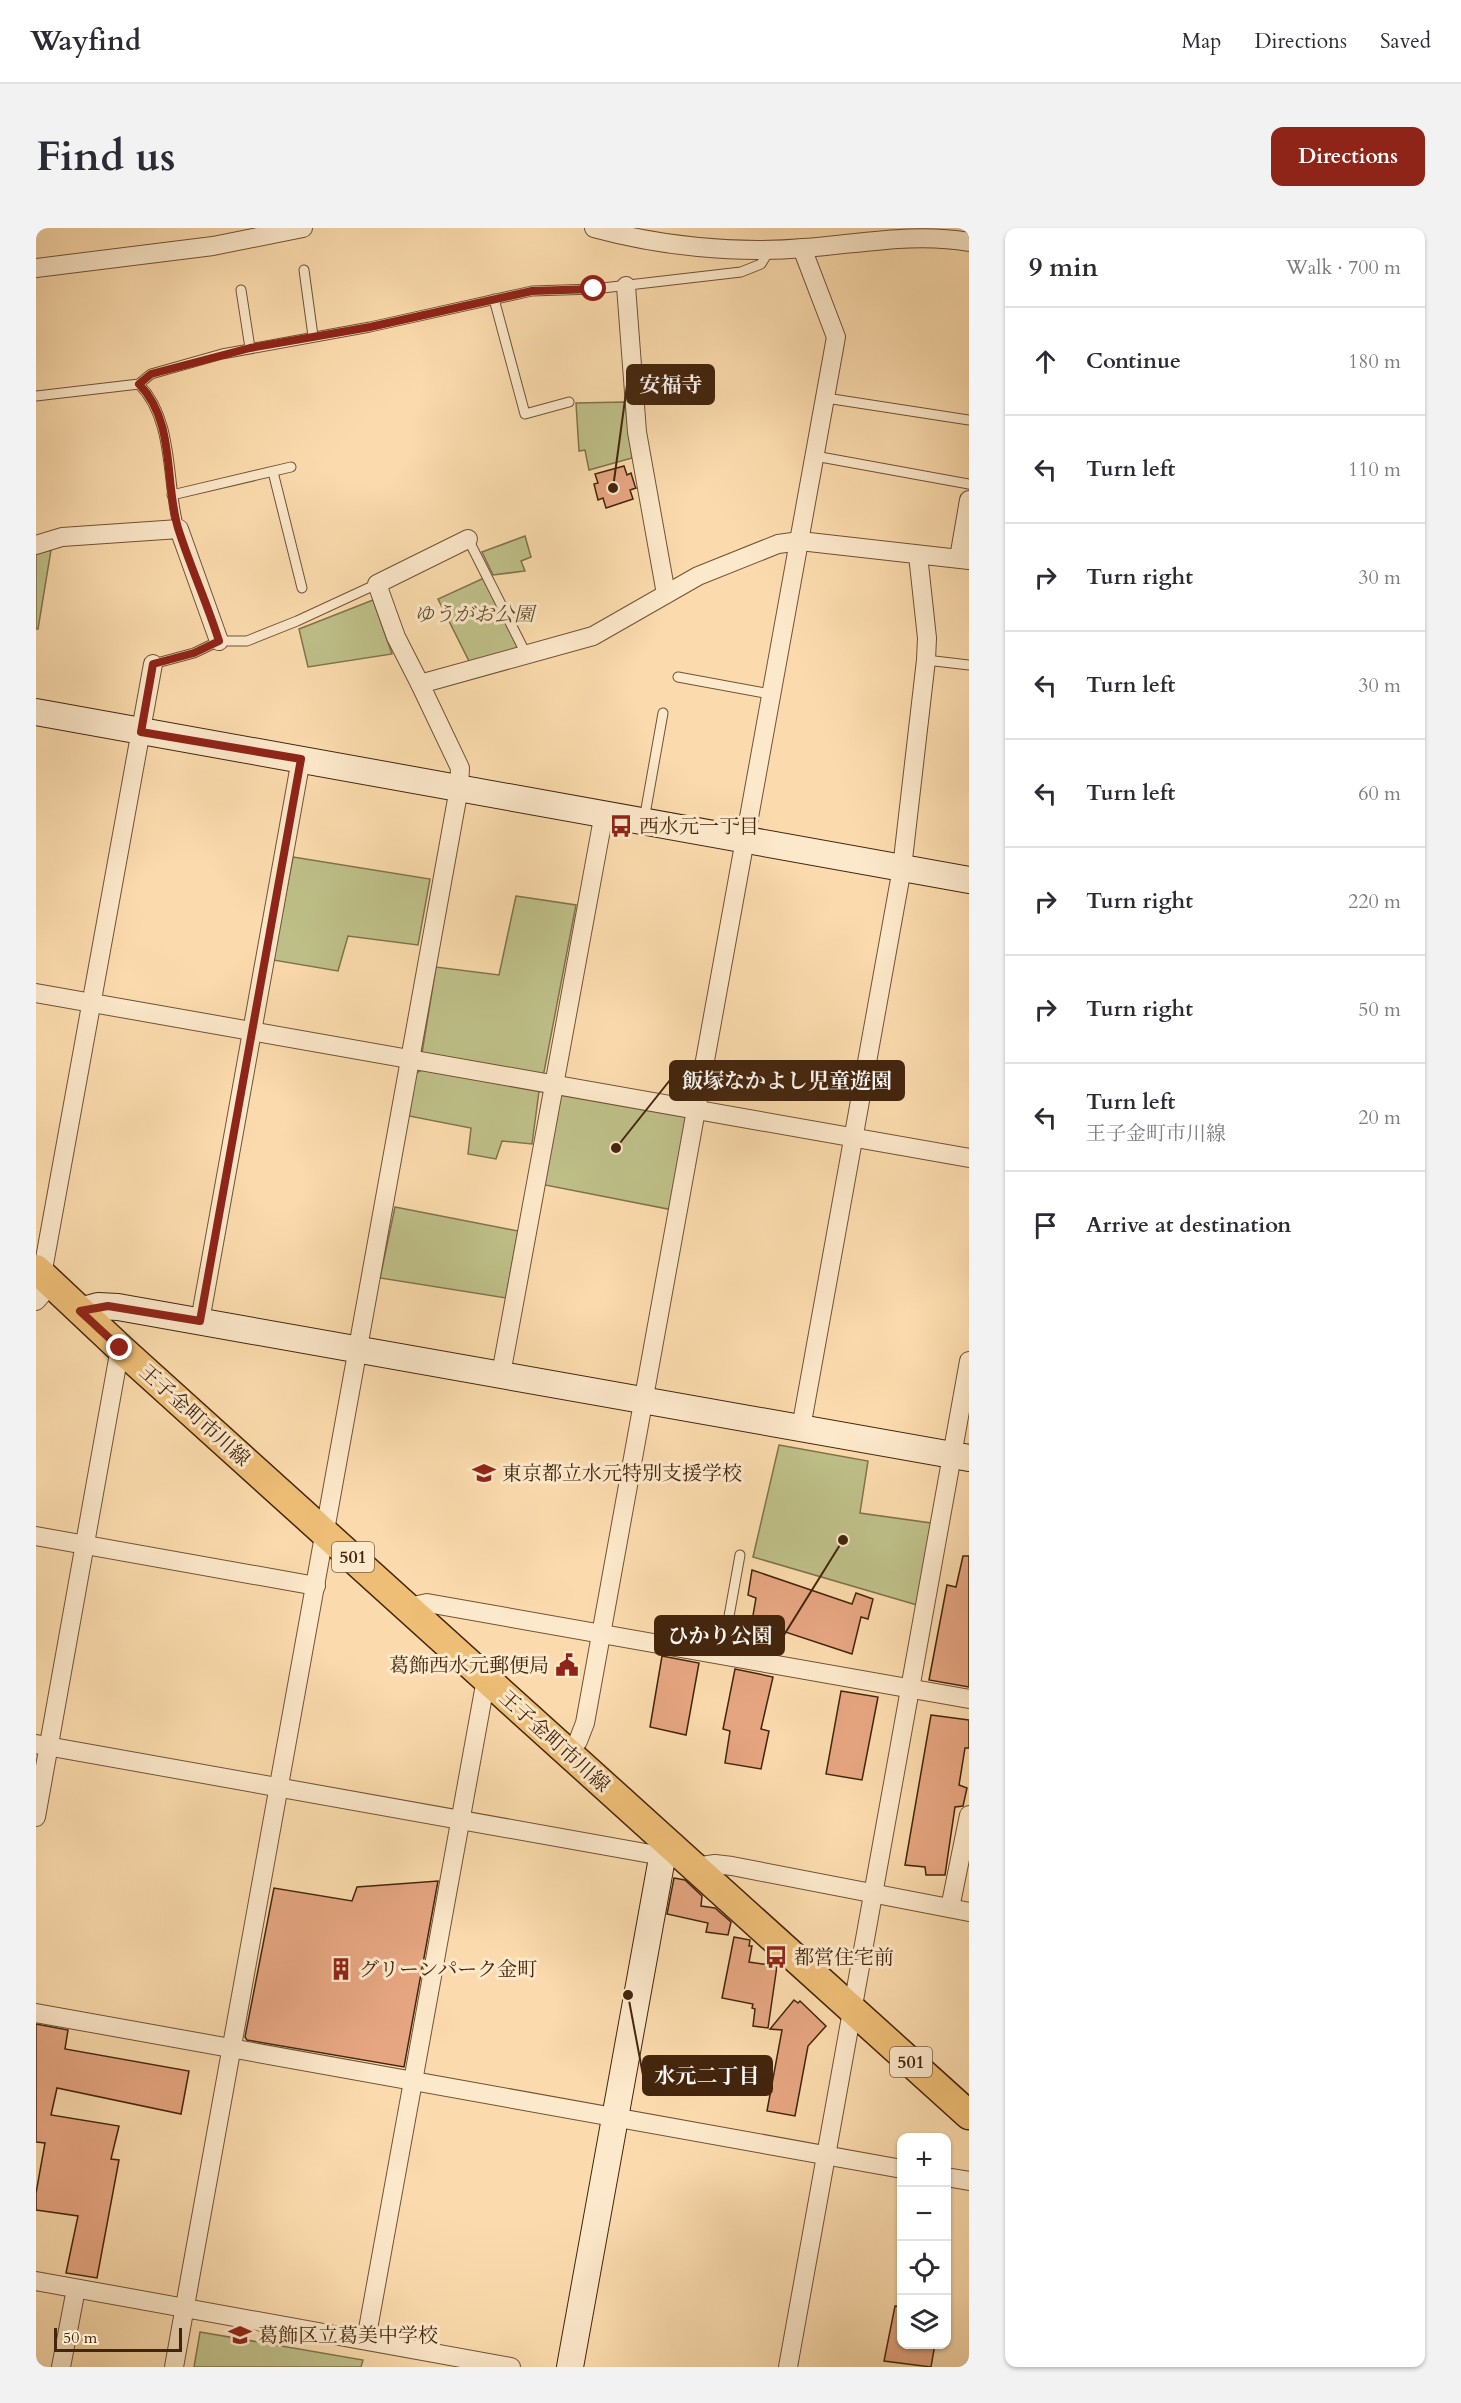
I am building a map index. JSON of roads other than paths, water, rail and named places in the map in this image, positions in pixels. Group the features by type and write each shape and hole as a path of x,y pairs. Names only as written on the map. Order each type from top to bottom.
{"main road":[{"name":"王子金町市川線","path":"41,1285 80,1311 569,1754 666,1852 695,1867 969,2115"}],"street":[{"path":"36,268 223,244 303,228"},
{"path":"594,228 665,241 770,249 802,249 914,239 950,239 969,242"},
{"path":"569,1754 578,1742 585,1723 602,1634 836,337 802,249"},
{"path":"626,286 637,432 666,594"},
{"path":"420,684 593,636 698,576 778,544 800,541 964,559 969,500"},
{"path":"36,544 62,537 179,529 219,641"},
{"path":"174,2367 459,788 460,768 396,637 377,584 468,539"},
{"path":"801,1428 902,868 926,660 927,638 918,555"},
{"path":"41,1285 153,664"},
{"path":"36,712 969,880"},
{"path":"200,1321 301,759"},
{"path":"501,1374 604,813"},
{"path":"36,993 969,1158"},
{"path":"80,1311 108,1306 200,1321 961,1457"},
{"path":"36,1816 42,1745 84,1545 120,1348"},
{"path":"788,2367 909,1689 961,1457 969,1361"},
{"path":"36,1536 316,1586"},
{"path":"412,1613 418,1605 427,1603 969,1699"},
{"path":"366,2340 486,1679"},
{"path":"42,1745 651,1854 666,1852 570,2367"},
{"path":"950,1908 969,1815"},
{"path":"695,1867 715,1864 732,1866 969,1912"},
{"path":"36,2013 897,2168"},
{"path":"951,2178 969,2181"},
{"path":"36,2281 511,2367"},
{"path":"61,2367 76,2289"}],"lane":[{"path":"36,396 139,384 151,374 250,348 532,291 626,286 741,272 761,264 770,249"},
{"path":"304,270 313,336"},
{"path":"241,290 250,348"},
{"path":"494,299 525,414 569,402"},
{"path":"139,384 147,392 163,429 179,529"},
{"path":"826,398 969,420"},
{"path":"815,456 969,484"},
{"path":"172,495 291,467"},
{"path":"273,472 303,588"},
{"path":"468,539 526,654"},
{"path":"153,664 194,653 219,641 247,641 377,584"},
{"path":"926,660 969,666"},
{"path":"678,677 770,694"},
{"path":"644,820 663,713"},
{"path":"722,1655 740,1555"}],"place":[{"name":"安福寺","path":"613,488"},
{"name":"西水元一丁目","path":"621,826"},
{"name":"飯塚なかよし児童遊園","path":"616,1148"},
{"name":"東京都立水元特別支援学校","path":"484,1473"},
{"name":"ひかり公園","path":"843,1540"},
{"name":"葛飾西水元郵便局","path":"567,1665"},
{"name":"都営住宅前","path":"776,1957"},
{"name":"グリーンパーク金町","path":"341,1969"},
{"name":"水元二丁目","path":"628,1995"},
{"name":"葛飾区立葛美中学校","path":"240,2335"}],"park label":[{"name":"ゆうがお公園","path":"474,614"}]}
